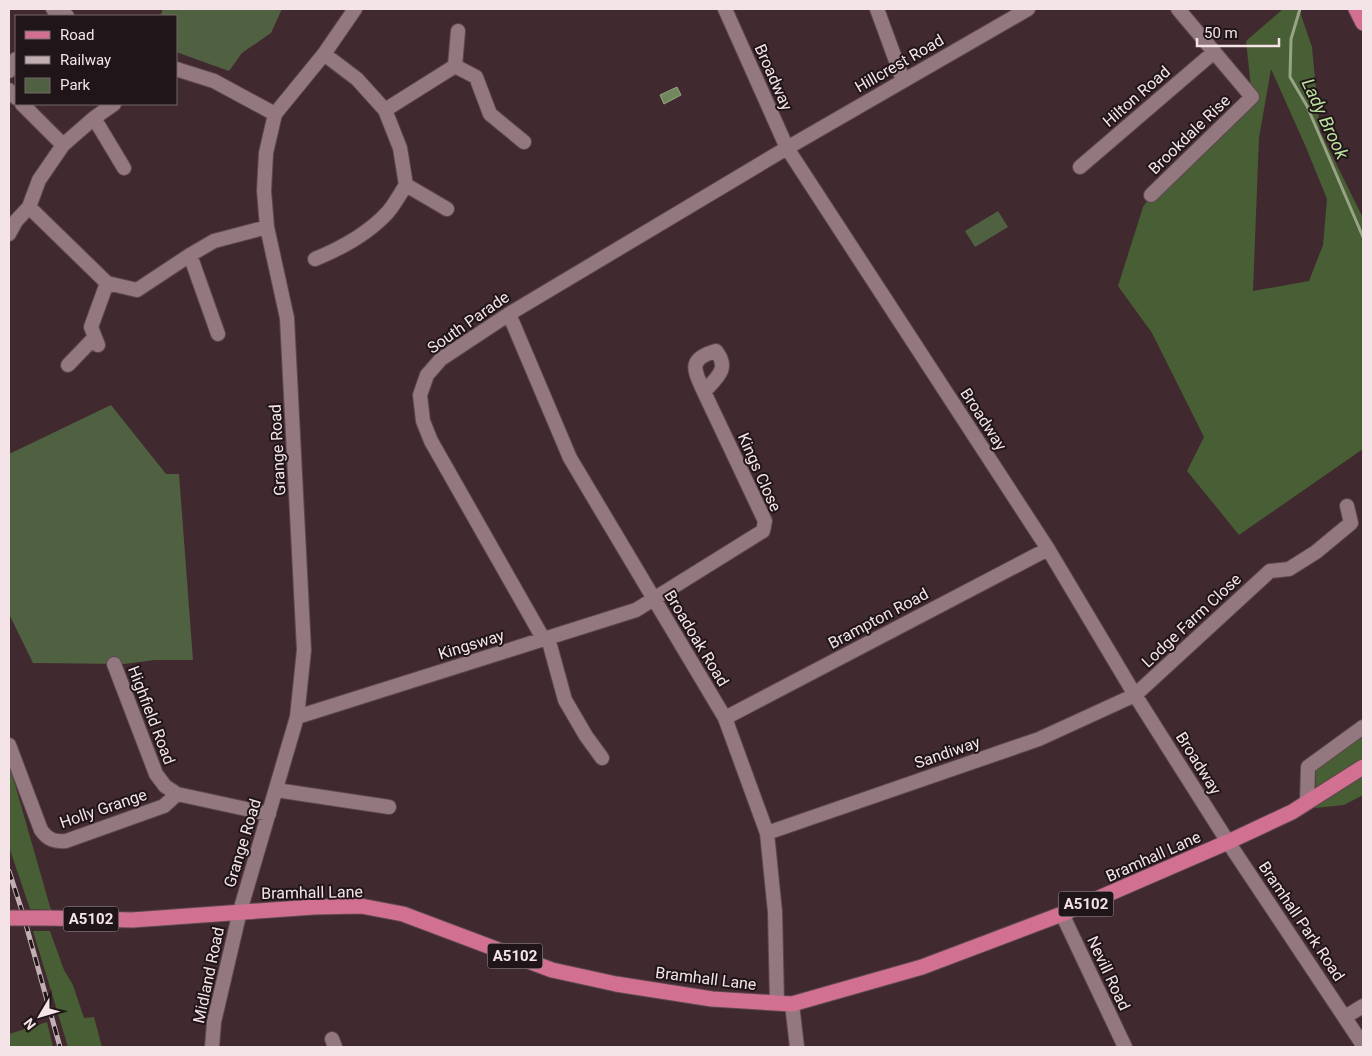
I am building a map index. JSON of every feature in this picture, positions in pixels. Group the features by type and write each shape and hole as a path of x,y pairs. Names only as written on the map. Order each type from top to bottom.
{"main road":[{"path":"1356,9 1363,23"},
{"name":"Bramhall Lane","path":"9,918 132,920 240,911 361,906 403,914 552,970 616,984 712,999 785,1004 922,967 1062,914 1292,812 1363,767"}],"street":[{"path":"53,9 65,15"},
{"name":"Grange Road","path":"240,911 297,717 304,650 287,318 267,228 264,182 266,153 275,114 324,54 354,9"},
{"name":"Broadway","path":"725,9 787,148 1048,549 1135,695 1228,842"},
{"path":"877,9 903,80"},
{"name":"Hillcrest Road","path":"787,148 1028,9"},
{"path":"1178,9 1214,52"},
{"path":"455,66 458,31"},
{"name":"Hilton Road","path":"1080,167 1214,52"},
{"name":"Brookdale Rise","path":"1151,195 1252,97 1214,52"},
{"path":"315,259 338,250 364,234 389,211 406,185 400,148 385,110 356,80 324,54"},
{"path":"385,110 455,66"},
{"path":"455,66 476,76 490,114 524,142"},
{"path":"178,70 214,81 275,114"},
{"path":"23,105 64,145"},
{"path":"9,234 16,221 29,207 39,180 64,145 94,118 113,105"},
{"path":"94,118 124,168"},
{"name":"South Parade","path":"602,758 586,736 565,700 546,639 431,441 423,421 420,395 427,375 441,359 509,314 787,148"},
{"path":"406,185 447,210"},
{"path":"29,207 107,283 137,290 214,241 267,228"},
{"path":"190,255 218,334"},
{"path":"68,365 96,341 91,327 107,283"},
{"name":"Broadoak Road","path":"509,314 570,458 725,718 767,833 785,1004 797,1047"},
{"name":"Kings Close","path":"654,600 763,531 765,521 704,392"},
{"name":"Lodge Farm Close","path":"1135,695 1270,571 1290,569 1316,552 1351,523 1347,506"},
{"name":"Brampton Road","path":"725,718 1048,549"},
{"name":"Kingsway","path":"297,717 636,610 654,600"},
{"name":"Highfield Road","path":"114,664 156,774 165,786 177,794 269,814"},
{"name":"Sandiway","path":"767,833 1039,739 1135,695"},
{"path":"1307,802 1308,767 1363,727"},
{"name":"Holly Grange","path":"9,745 41,830 45,836 57,842 66,841 164,806 177,794"},
{"path":"276,790 389,808"},
{"name":"Bramhall Park Road","path":"1228,842 1363,1046"},
{"name":"Midland Road","path":"212,1047 214,1022 240,911"},
{"name":"Nevill Road","path":"1062,914 1125,1047"},
{"path":"1345,1017 1363,1006"}],"green space":[{"path":"163,9 282,9 271,33 242,53 229,71 178,53 178,15 160,15"},
{"path":"998,211 1008,227 975,247 965,231"},
{"path":"111,405 166,474 179,474 193,660 155,660 124,664 33,663 9,614 9,454"}],"shaded area":[{"path":"1283,9 1299,9 1312,47 1320,131 1363,218 1363,449 1239,535 1187,471 1204,437 1152,333 1118,286 1143,207 1151,195 1252,97 1246,41","holes":["1271,69 1327,199 1323,245 1309,281 1253,291 1259,138"]},
{"path":"677,87 681,95 664,104 660,95"},
{"path":"1363,735 1363,795 1344,805 1315,808 1316,770"},
{"path":"9,764 51,910 30,909 9,847"},
{"path":"33,931 50,931 64,970 73,985 84,1018 94,1017 102,1047 68,1047"},
{"path":"47,1022 53,1047 9,1047 9,1034"}],"waterway":[{"name":"Lady Brook","path":"1300,9 1291,39 1290,77 1307,106 1363,237"}],"railway":[{"path":"9,871 60,1047"}]}
